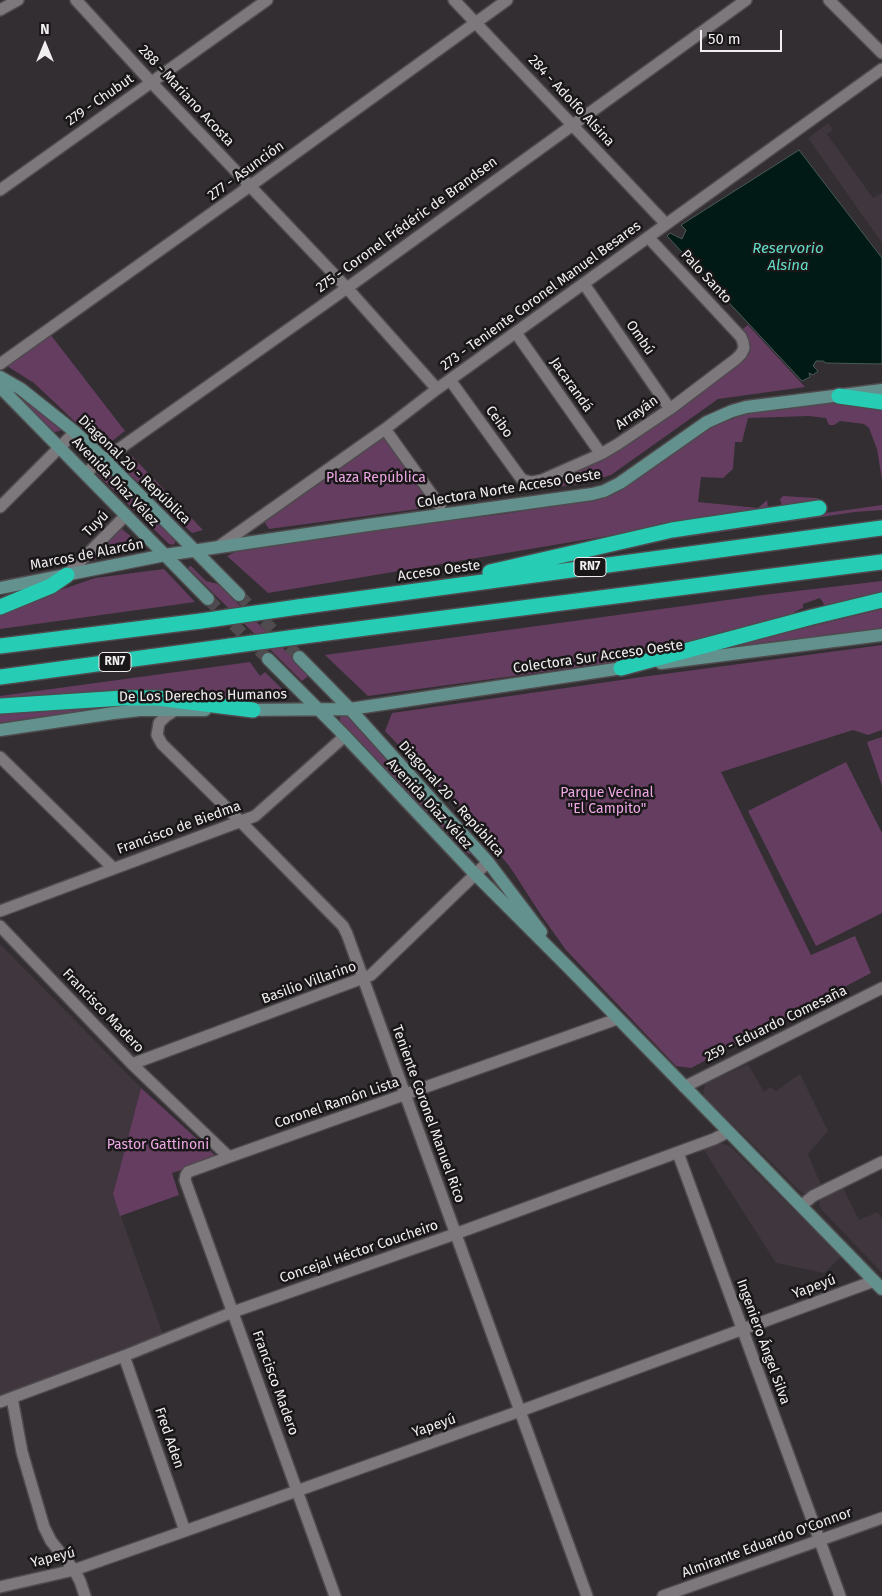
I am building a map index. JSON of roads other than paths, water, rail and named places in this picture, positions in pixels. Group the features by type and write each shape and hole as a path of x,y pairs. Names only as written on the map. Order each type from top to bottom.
{"highway":[{"path":"838,396 882,402"},
{"path":"401,593 672,530 819,508"},
{"name":"Acceso Oeste","path":"0,646 201,621 882,528"},
{"name":"RN7","path":"0,677 882,562"},
{"path":"0,606 51,586 67,575"},
{"path":"621,668 812,616 882,600"},
{"path":"0,706 123,698 157,698 253,710"}],"main road":[{"name":"Diagonal 20 - República","path":"0,377 21,390 75,432 197,551 239,595"},
{"name":"Avenida Díaz Vélez","path":"0,387 208,599"},
{"name":"Colectora Norte Acceso Oeste","path":"179,553 598,492 620,483 707,422 720,416 746,407 882,390"},
{"name":"Marcos de Alarcón","path":"2,585 67,575 179,553"},
{"name":"Colectora Sur Acceso Oeste","path":"318,710 350,709 621,668 882,635"},
{"name":"Diagonal 20 - República","path":"300,657 350,709 488,862 570,969"},
{"name":"Avenida Díaz Vélez","path":"268,659 475,874 570,969"},
{"name":"De Los Derechos Humanos","path":"0,730 114,713 177,710 318,710"},
{"path":"570,969 878,1285"}],"street":[{"path":"0,10 18,0"},
{"name":"288 - Mariano Acosta","path":"76,0 151,82 347,288 438,389"},
{"name":"279 - Chubut","path":"0,190 267,0"},
{"name":"284 - Adolfo Alsina","path":"454,0 666,224"},
{"name":"277 - Asunción","path":"0,364 507,0"},
{"name":"275 - Coronel Frédéric de Brandsen","path":"85,473 347,288 746,0"},
{"path":"830,0 882,53"},
{"name":"273 - Teniente Coronel Manuel Besares","path":"218,547 385,429 450,380 882,69"},
{"name":"Palo Santo","path":"648,237 741,337"},
{"name":"Ombú","path":"584,284 670,409"},
{"name":"Jacarandá","path":"516,333 601,454"},
{"name":"Arrayán","path":"524,480 532,482 542,480 601,454 618,444 670,409 736,359 744,348 741,337"},
{"name":"Ceibo","path":"450,380 524,480"},
{"path":"385,429 440,506"},
{"path":"0,507 75,432"},
{"name":"Tuyú","path":"67,575 126,515"},
{"name":"Teniente Coronel Manuel Rico","path":"177,710 166,716 159,723 156,733 159,740 343,926 364,979 587,1596"},
{"name":"Francisco de Biedma","path":"0,911 241,822 259,813 344,736"},
{"path":"0,757 113,868"},
{"name":"Basilio Villarino","path":"132,1064 364,979 377,970 488,862"},
{"name":"Francisco Madero","path":"0,926 132,1064 228,1157"},
{"name":"259 - Eduardo Comesaña","path":"684,1087 882,988"},
{"name":"Coronel Ramón Lista","path":"185,1180 188,1172 228,1157 617,1018"},
{"name":"Concejal Héctor Coucheiro","path":"0,1402 124,1356 233,1312 678,1153 728,1132"},
{"name":"Ingeniero Ángel Silva","path":"678,1153 840,1596"},
{"path":"802,1206 813,1196 882,1162"},
{"name":"Francisco Madero","path":"185,1180 335,1596"},
{"name":"Yapeyú","path":"0,1586 74,1570 520,1411 742,1329 878,1285"},
{"name":"Fred Aden","path":"124,1356 186,1531"},
{"path":"12,1398 22,1452 44,1527 51,1541 74,1570 85,1596"},
{"name":"Almirante Eduardo O'Connor","path":"663,1596 882,1518"}],"water":[{"name":"Reservorio Alsina","path":"799,150 882,258 882,364 826,363 816,361 813,366 818,371 813,375 809,373 810,377 802,381 667,236 670,233 682,239 686,230 681,225"}],"tunnel":[{"path":"239,595 299,657"},
{"path":"208,599 268,659"}],"park label":[{"name":"Plaza República","path":"376,478"},
{"name":"Parque Vecinal \"El Campito\"","path":"607,802"},
{"name":"Pastor Gattinoni","path":"158,1145"}]}
